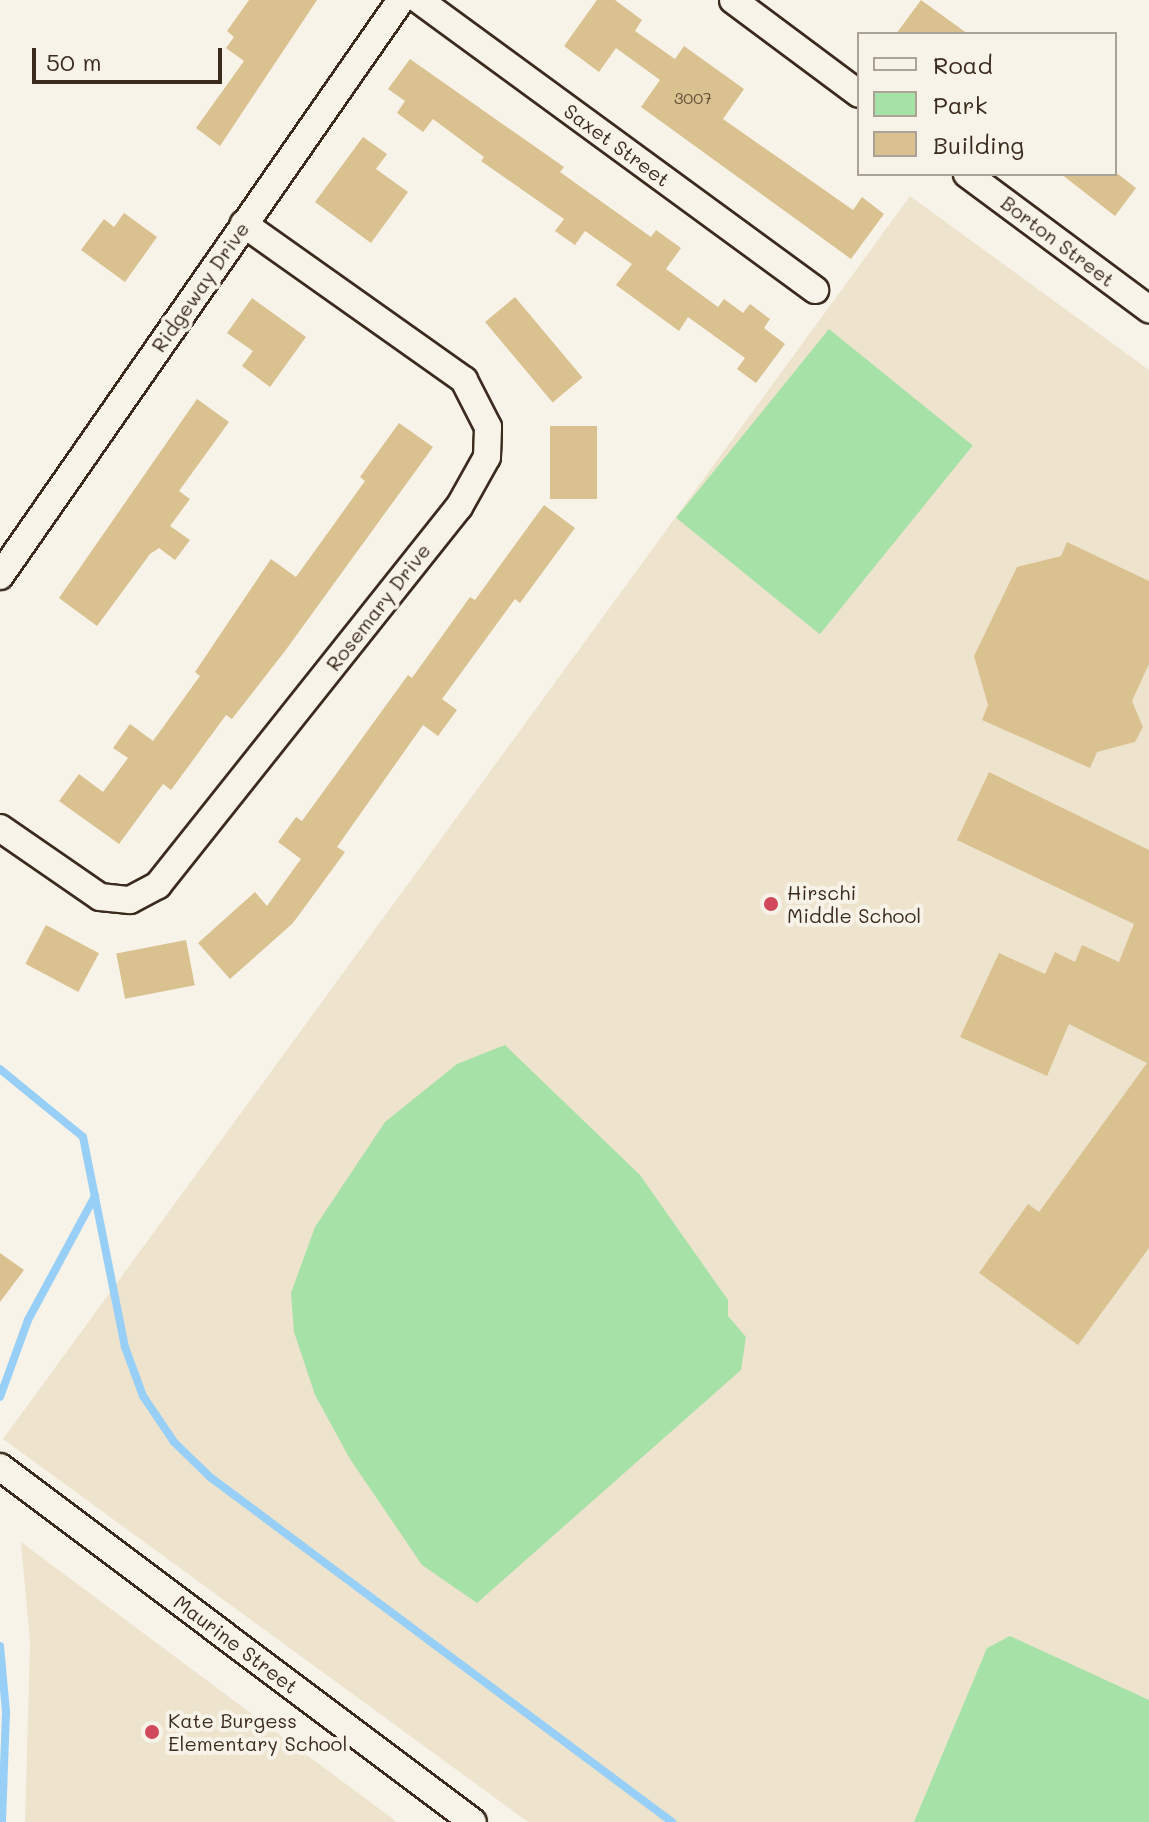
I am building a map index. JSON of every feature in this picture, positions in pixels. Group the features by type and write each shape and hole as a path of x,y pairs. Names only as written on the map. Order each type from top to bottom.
{"street":[{"name":"Ridgeway Drive","path":"0,576 401,0"},
{"name":"Saxet Street","path":"419,0 815,290"},
{"path":"733,0 857,93"},
{"name":"Borton Street","path":"970,176 1147,304"},
{"name":"Rosemary Drive","path":"0,828 100,897 130,900 158,885 459,507 487,457 488,427 464,380 244,224"},
{"name":"Maurine Street","path":"0,1467 473,1822"}],"shaded area":[{"name":"Hirschi Middle School","path":"910,196 1149,370 1149,1822 528,1822 3,1439"},
{"name":"Kate Burgess Elementary School","path":"21,1542 397,1822 25,1822 30,1642"}],"green space":[{"path":"829,329 973,445 820,634 676,518"},
{"path":"505,1045 640,1175 728,1300 728,1316 746,1337 741,1370 477,1603 422,1565 350,1459 315,1395 294,1332 291,1293 315,1227 385,1122 457,1064"},
{"path":"1010,1636 1149,1700 1149,1822 914,1822 987,1648"}],"building":[{"path":"249,0 317,0 220,146 196,128 244,61 226,48 234,37 227,31"},
{"path":"597,0 615,0 642,20 635,31 675,59 684,46 744,89 723,119 853,210 862,197 884,214 851,259 641,107 660,80 616,48 599,72 564,46"},
{"path":"921,0 965,32 897,32"},
{"path":"410,59 564,167 560,172 651,237 656,230 681,248 666,269 718,307 724,299 743,313 750,304 770,319 764,328 785,344 756,383 737,369 745,358 688,317 679,331 616,285 632,264 585,231 575,245 555,231 564,219 481,161 484,157 433,119 423,132 397,113 405,101 388,89"},
{"path":"363,137 387,154 376,169 408,192 371,243 315,202"},
{"path":"1118,174 1136,188 1115,216 1064,176"},
{"path":"124,213 157,237 125,282 81,250 104,219 114,227"},
{"path":"515,297 582,377 553,403 485,322"},
{"path":"252,298 306,337 270,387 242,366 253,351 227,333"},
{"path":"197,399 229,422 179,491 190,499 170,526 190,540 175,560 159,548 150,554 97,626 59,598"},
{"path":"399,423 433,447 285,651 232,719 226,715 171,790 163,784 119,844 59,801 79,774 103,792 128,758 113,748 130,724 153,741 200,676 195,672 271,559 296,577 365,481 360,477"},
{"path":"550,426 597,426 597,499 550,499"},
{"path":"544,505 575,528 520,603 515,599 442,699 457,710 438,736 423,725 337,847 345,852 293,923 230,979 198,943 255,892 267,906 301,859 278,842 296,817 302,821 408,675 412,678 470,597 475,600"},
{"path":"1067,542 1149,581 1149,664 1132,701 1143,727 1135,742 1097,752 1090,768 982,720 988,705 974,656 1017,567 1061,556"},
{"path":"989,772 1149,850 1149,1248 1078,1345 979,1273 1028,1204 1039,1212 1147,1063 1069,1024 1047,1076 960,1037 999,953 1045,974 1055,952 1075,962 1082,945 1119,962 1134,924 957,840"},
{"path":"46,925 99,953 78,992 25,964"},
{"path":"186,940 195,985 125,999 116,954"},
{"path":"0,1253 24,1270 0,1302"}],"waterway":[{"path":"0,1069 83,1137 125,1347 143,1396 174,1442 210,1477 672,1822"},
{"path":"0,1397 28,1320 95,1196"},
{"path":"0,1646 6,1712 2,1822"}],"place":[{"name":"Hirschi Middle School","path":"771,904"},
{"name":"Kate Burgess Elementary School","path":"152,1732"}]}
